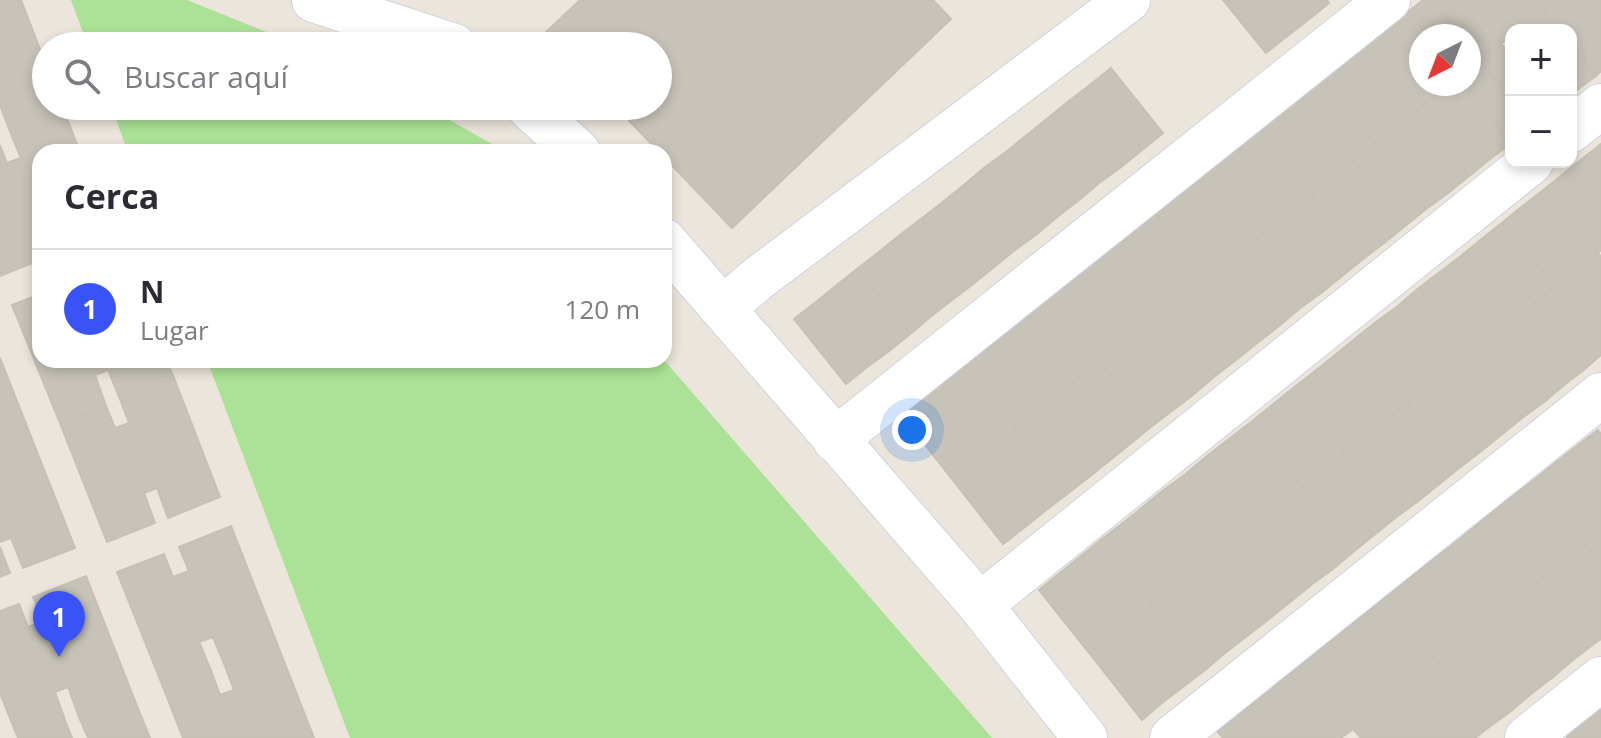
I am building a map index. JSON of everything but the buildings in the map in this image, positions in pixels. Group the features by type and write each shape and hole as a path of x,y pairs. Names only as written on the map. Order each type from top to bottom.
{"street":[{"path":"314,0 411,32"},
{"path":"724,308 756,280 1128,0"},
{"path":"835,440 1388,0"},
{"path":"1577,125 1601,106"},
{"path":"543,120 569,144"},
{"path":"980,605 1524,168"},
{"path":"672,250 980,605 1085,738"},
{"path":"1172,738 1601,395"},
{"path":"1527,738 1601,679"}],"green space":[{"path":"71,0 187,0 266,32 83,32"},
{"path":"116,120 450,120 492,144 125,144"},
{"path":"210,368 671,368 992,738 350,738"}],"place":[{"name":"N","path":"59,657"}]}
